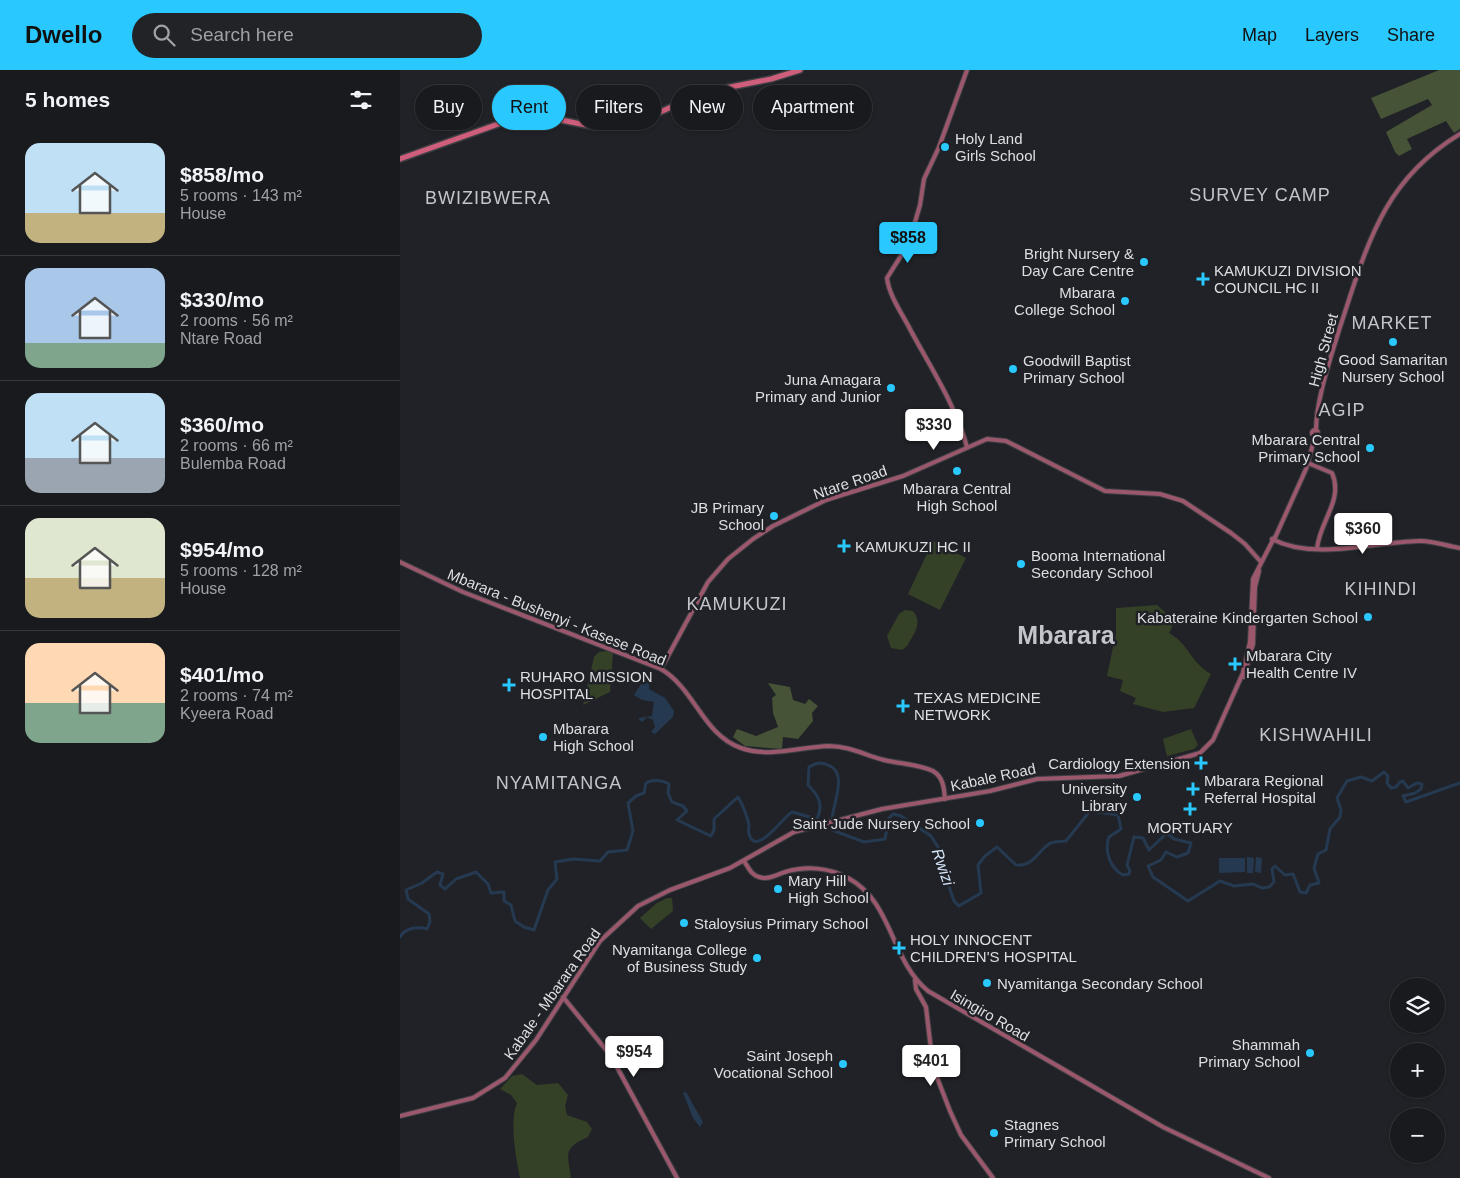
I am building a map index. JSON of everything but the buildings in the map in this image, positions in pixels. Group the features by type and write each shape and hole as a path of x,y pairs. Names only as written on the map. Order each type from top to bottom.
{"highway":[{"path":"400,158 483,126 516,116 546,115 596,126 624,124 648,117 709,88 795,70"},
{"path":"400,158 515,118 546,117 596,127 631,125 705,92 771,79 800,70"}],"main road":[{"path":"967,70 924,179 920,206 909,243 887,278 907,323 947,398 967,446"},
{"name":"High Street","path":"1308,463 1334,348 1367,243 1388,204 1408,177 1432,153 1460,134"},
{"name":"Ntare Road","path":"661,669 708,582 728,559 753,539 774,526 826,500 903,476 967,446 987,439 998,438 1019,446 1063,472 1105,491 1147,493 1174,497 1231,533 1245,544 1260,562"},
{"path":"1257,572 1308,463 1332,473 1336,494 1318,535 1316,549"},
{"path":"1257,572 1260,562 1273,539"},
{"path":"1273,539 1288,547 1316,549 1416,541 1460,548"},
{"name":"Mbarara - Bushenyi - Kasese Road","path":"400,562 463,592 661,669 679,682 716,732 740,748 768,753 838,747 926,768 938,774 943,784 945,799"},
{"name":"Kabale Road","path":"825,822 882,809 990,792 1042,778 1120,776 1194,757 1210,745 1239,685 1250,642 1252,588 1257,572"},
{"name":"Mbarara - Bushenyi - Kasese Road","path":"914,766 925,766 938,772 945,799"},
{"name":"Kabale - Mbarara Road","path":"400,1116 465,1101 497,1084 517,1065 600,941 629,912 656,896 714,875 744,861 794,832 825,822"},
{"name":"Isingiro Road","path":"744,861 751,872 760,877 810,868 827,870 854,881 878,906 914,980 937,998 1163,1127 1269,1178"},
{"path":"914,980 916,989 926,1007 933,1068 950,1111 961,1135 993,1178"},
{"path":"563,997 612,1056 677,1178"}],"green space":[{"path":"1439,70 1460,70 1460,129 1454,133 1446,121 1407,139 1412,149 1399,156 1395,152 1386,132 1432,105 1428,99 1381,119 1371,98"},
{"path":"933,541 966,558 940,610 908,594"},
{"path":"1157,605 1175,621 1169,633 1176,637 1198,664 1211,674 1194,708 1163,712 1133,704 1136,698 1120,691 1123,680 1107,676 1116,633 1116,608"},
{"path":"905,610 913,611 916,615 916,628 907,646 902,650 891,648 887,636 899,614"},
{"path":"607,651 613,653 610,692 583,705 594,657 599,652"},
{"path":"768,683 790,687 793,700 805,704 809,699 818,706 812,713 813,721 798,739 783,737 782,749 745,746 733,737 737,729 756,736 778,727 773,713 772,698 776,695"},
{"path":"1191,729 1198,745 1194,749 1167,756 1163,739"},
{"path":"667,898 672,898 673,911 651,929 640,918 657,903"},
{"path":"522,1074 537,1085 558,1083 568,1095 565,1106 567,1115 587,1122 592,1129 588,1137 570,1149 568,1158 571,1178 520,1178 513,1129 517,1103 511,1095 500,1089 512,1076"}],"water":[{"path":"649,679 649,689 665,698 674,711 673,717 655,734 651,732 655,727 653,720 647,717 642,722 638,718 652,716 654,702 642,700 634,695 641,684"},
{"path":"1247,857 1254,858 1253,873 1247,873"},
{"path":"1256,857 1262,858 1261,873 1255,872"},
{"path":"1219,858 1245,858 1245,872 1219,873"},
{"path":"686,1092 703,1122 700,1127 693,1118 683,1093"}],"waterway":[{"name":"Rwizi","path":"400,937 412,928 427,929 430,922 429,914 408,899 406,890 422,883 437,872 443,874 440,885 445,889 456,879 476,872 488,884 491,893 504,892 504,901 511,905 515,921 524,927 534,930 548,890 557,879 555,862 573,859 600,861 608,852 627,850 633,831 628,803 636,796 644,793 646,783 651,781 661,781 669,784 668,793 672,802 683,806 687,811 677,820 711,836 714,830 714,819 738,797 747,819 749,834 752,840 757,841 770,834 792,812 817,819 820,804 815,792 808,785 809,767 818,763 826,764 835,770 838,777 837,794 831,823 832,830 864,842 885,839 889,818 893,814 901,816 931,836 938,847 939,858 954,901 959,906 981,893 978,865 985,856 997,847 1016,865 1027,864 1049,844 1066,841 1090,811 1118,815 1121,829 1109,837 1107,848 1109,859 1118,872 1123,875 1129,874 1130,871 1127,865 1134,837 1143,838 1149,850 1167,833 1174,839 1191,843 1188,853 1177,857 1166,852 1161,860 1148,866 1153,877 1188,901 1220,881 1234,886 1253,884 1262,888 1269,887 1274,882 1272,869 1275,866 1285,875 1293,874 1300,892 1306,893 1310,885 1319,883 1314,868 1318,854 1326,850 1330,829 1340,817 1341,810 1337,798 1347,781 1361,777 1372,781 1384,772 1388,776 1387,783 1391,788 1396,787 1403,781 1408,788 1417,783 1422,784 1421,789 1415,793 1403,796 1406,802 1460,783"}],"place":[{"name":"Holy Land Girls School","path":"945,147"},
{"name":"Bright Nursery & Day Care Centre","path":"1144,262"},
{"name":"KAMUKUZI DIVISION COUNCIL HC II","path":"1203,279"},
{"name":"Mbarara College School","path":"1125,301"},
{"name":"Good Samaritan Nursery School","path":"1393,342"},
{"name":"Goodwill Baptist Primary School","path":"1013,369"},
{"name":"Juna Amagara Primary and Junior","path":"891,388"},
{"name":"Mbarara Central Primary School","path":"1370,448"},
{"name":"Mbarara Central High School","path":"957,471"},
{"name":"JB Primary School","path":"774,516"},
{"name":"KAMUKUZI HC II","path":"844,546"},
{"name":"Booma International Secondary School","path":"1021,564"},
{"name":"Kabateraine Kindergarten School","path":"1368,617"},
{"name":"Mbarara City Health Centre IV","path":"1235,664"},
{"name":"RUHARO MISSION HOSPITAL","path":"509,685"},
{"name":"TEXAS MEDICINE NETWORK","path":"903,706"},
{"name":"Mbarara High School","path":"543,737"},
{"name":"Cardiology Extension","path":"1201,763"},
{"name":"Mbarara Regional Referral Hospital","path":"1193,789"},
{"name":"University Library","path":"1137,797"},
{"name":"MORTUARY","path":"1190,809"},
{"name":"Saint Jude Nursery School","path":"980,823"},
{"name":"Mary Hill High School","path":"778,889"},
{"name":"Staloysius Primary School","path":"684,923"},
{"name":"HOLY INNOCENT CHILDREN'S HOSPITAL","path":"899,948"},
{"name":"Nyamitanga College of Business Study","path":"757,958"},
{"name":"Nyamitanga Secondary School","path":"987,983"},
{"name":"Shammah Primary School","path":"1310,1053"},
{"name":"Saint Joseph Vocational School","path":"843,1064"},
{"name":"Stagnes Primary School","path":"994,1133"}],"district":[{"name":"SURVEY CAMP","path":"1260,195"},
{"name":"BWIZIBWERA","path":"488,198"},
{"name":"MARKET","path":"1392,323"},
{"name":"AGIP","path":"1342,410"},
{"name":"KIHINDI","path":"1381,589"},
{"name":"KAMUKUZI","path":"737,604"},
{"name":"Mbarara","path":"1066,635"},
{"name":"KISHWAHILI","path":"1316,735"},
{"name":"NYAMITANGA","path":"559,783"}]}
